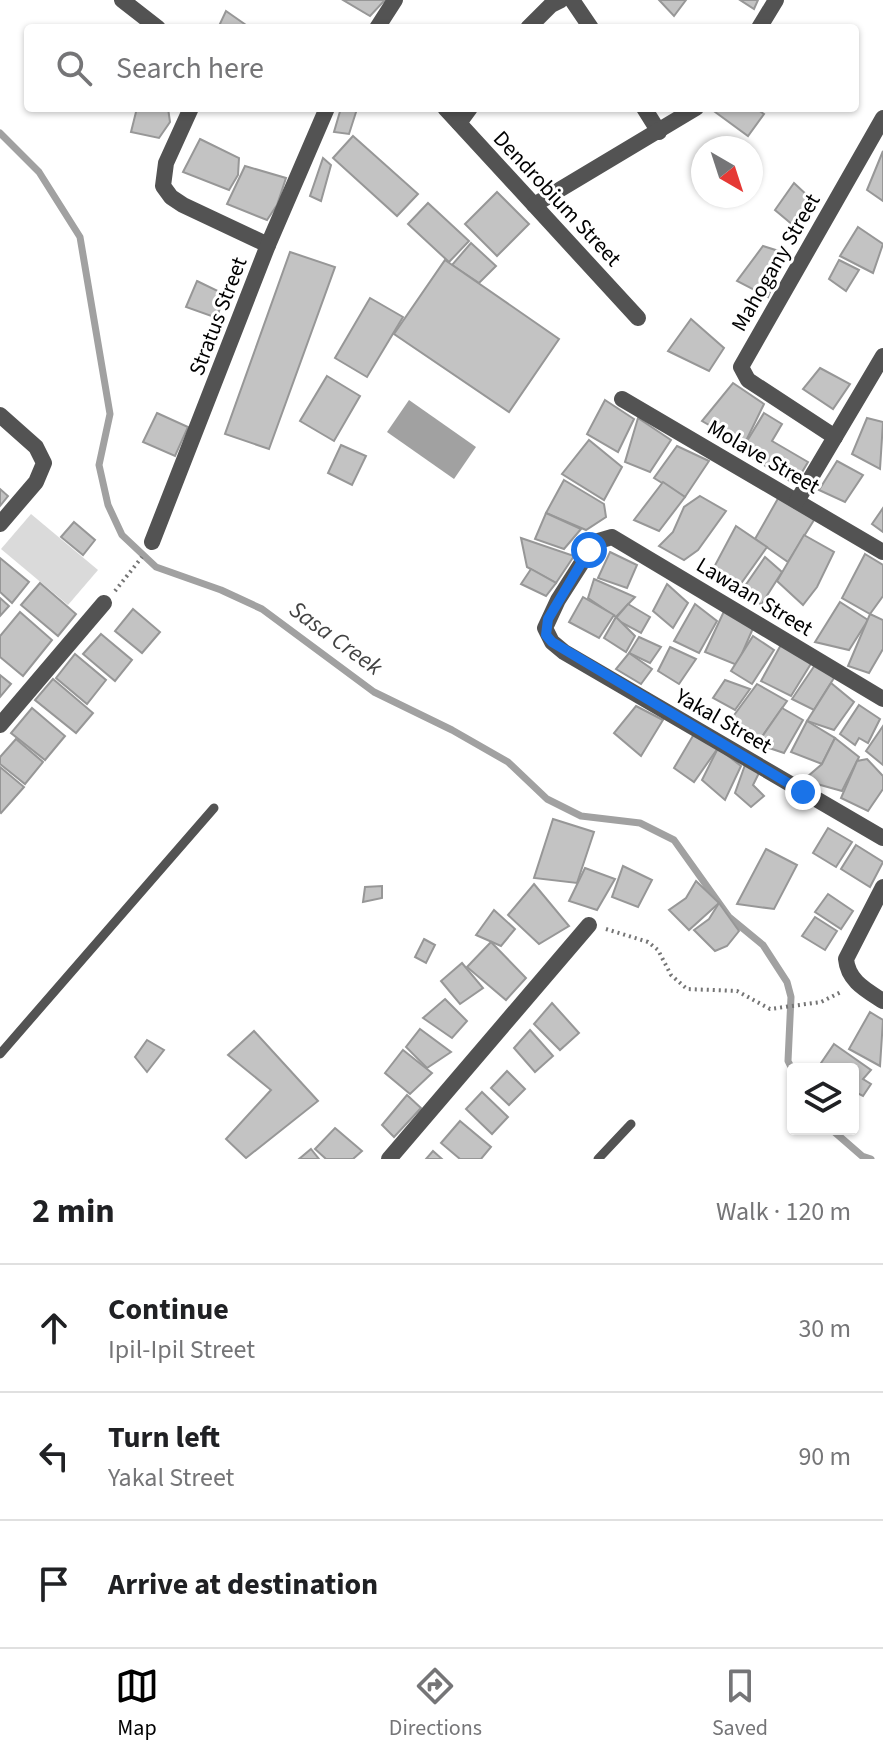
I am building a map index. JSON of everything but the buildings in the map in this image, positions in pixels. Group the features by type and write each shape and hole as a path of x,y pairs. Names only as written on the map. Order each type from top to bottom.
{"street":[{"path":"122,0 153,24"},
{"path":"380,24 395,0"},
{"path":"532,24 551,5 561,0"},
{"path":"572,0 588,24"},
{"path":"761,24 776,0"},
{"path":"189,112 166,163 163,186 171,197 183,205 268,245"},
{"name":"Stratus Street","path":"152,542 268,245 325,112"},
{"name":"Dendrobium Street","path":"449,112 638,318"},
{"path":"459,123 467,112"},
{"path":"646,112 659,132"},
{"path":"534,205 690,112"},
{"name":"Mahogany Street","path":"835,437 748,380 741,367 883,118"},
{"path":"797,501 883,356"},
{"name":"Molave Street","path":"622,399 883,552"},
{"path":"0,415 36,447 44,463 36,482 0,524"},
{"name":"Yakal Street","path":"603,537 595,542 558,600 548,619 546,635 564,652 883,838"},
{"name":"Lawaan Street","path":"603,537 620,541 883,699"},
{"path":"0,725 104,603"},
{"path":"883,887 846,959 849,974 883,1001"},
{"path":"389,1159 589,925"}],"lane":[{"path":"0,1054 214,808"},
{"path":"598,1159 631,1124"}],"path":[{"path":"104,603 131,571"},
{"path":"589,925 648,942 658,950 671,975 687,989 737,991 770,1009 821,1002"}],"shaded area":[{"path":"409,400 476,447 454,479 387,432"},
{"path":"31,514 98,570 68,605 1,549"}],"waterway":[{"name":"Sasa Creek","path":"0,133 39,172 80,237 110,414 99,465 108,505 122,535 156,567 221,590 262,609 374,692 452,730 508,762 547,799 581,816 640,823 674,840 729,917 763,945 787,982 791,997 789,1063"},
{"name":"Sasa Creek","path":"838,1135 862,1156 871,1159"}],"route":[{"path":"589,550 548,619 546,635 552,642 564,652 803,792"}]}
